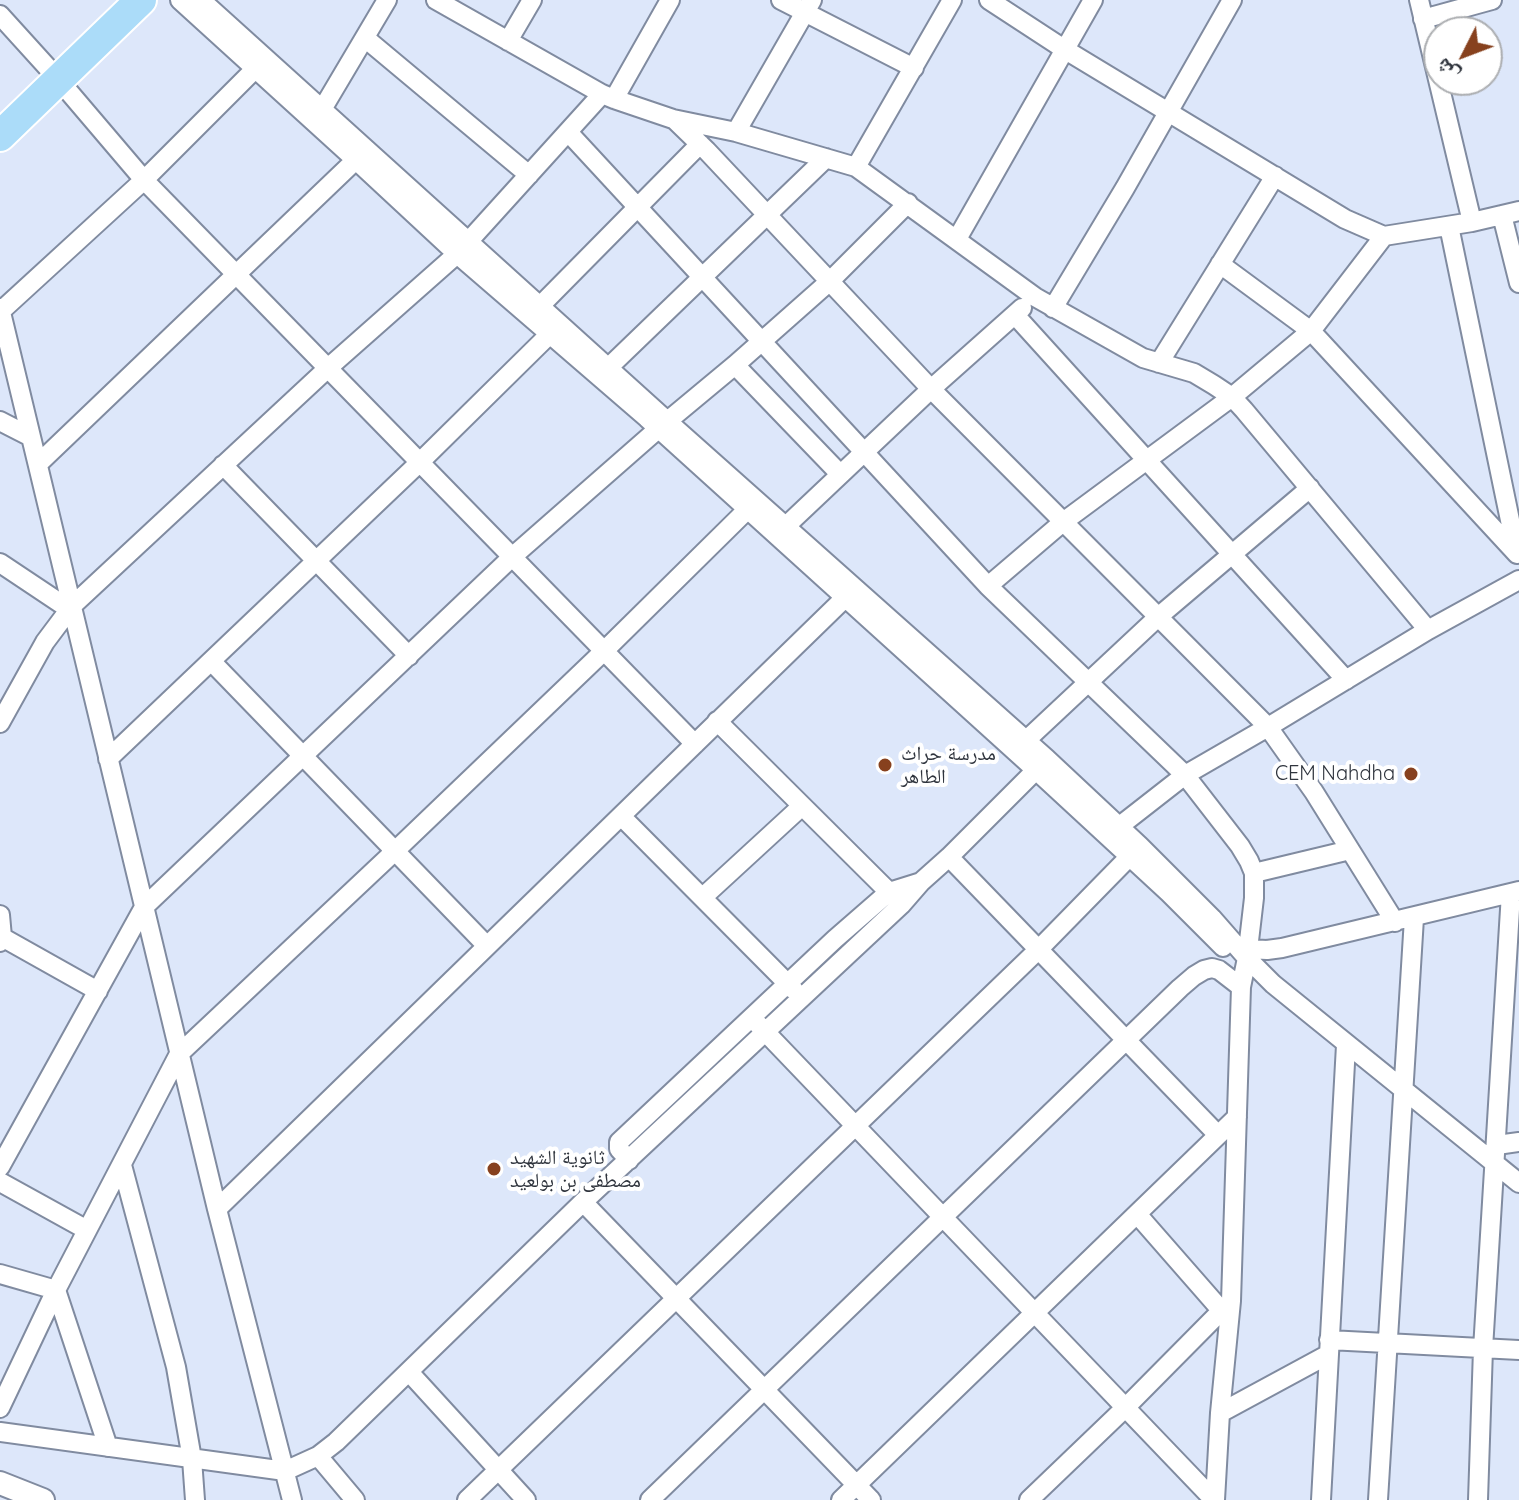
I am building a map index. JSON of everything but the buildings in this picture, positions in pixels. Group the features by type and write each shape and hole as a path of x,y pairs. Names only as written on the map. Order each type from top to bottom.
{"main road":[{"path":"0,136 131,3"}],"street":[{"path":"180,0 261,64 555,329 647,418 662,425"},
{"path":"201,0 261,64"},
{"path":"318,116 387,0"},
{"path":"436,0 608,96 673,119 736,132 856,167 1035,297 1143,358 1194,373 1232,397 1428,630"},
{"path":"508,41 532,0"},
{"path":"0,723 45,642 71,607 462,248 568,132 608,96 670,0"},
{"path":"781,0 808,6 914,68"},
{"path":"856,167 952,0"},
{"path":"989,0 1064,49 1345,219 1384,236 1510,213 1519,283"},
{"path":"957,239 1093,0"},
{"path":"1053,308 1232,0"},
{"path":"1472,222 1421,9 1492,0"},
{"path":"736,132 808,6"},
{"path":"0,15 144,180 695,744"},
{"path":"365,38 529,175"},
{"path":"261,64 144,180 0,310 217,1209 292,1500"},
{"path":"673,119 931,389 1268,727 1314,792 1395,922"},
{"path":"568,132 988,586 1185,775 1240,846 1254,873 1215,1500"},
{"path":"540,306 700,144"},
{"path":"38,464 361,155"},
{"path":"609,367 826,158"},
{"path":"1159,363 1275,176"},
{"path":"0,1167 144,907 512,557 830,281 908,203"},
{"path":"1449,226 1518,557"},
{"path":"988,586 1063,522 1232,397 1311,331 1384,236"},
{"path":"462,248 540,306 555,329 609,367 662,425 1212,918 1246,966"},
{"path":"1220,264 1311,331 1518,557"},
{"path":"786,526 931,389 1035,297"},
{"path":"1015,315 1346,680"},
{"path":"108,759 555,329"},
{"path":"735,365 840,474"},
{"path":"0,421 31,437"},
{"path":"223,465 409,656"},
{"path":"1021,746 1158,617 1310,488"},
{"path":"753,505 786,526 850,593"},
{"path":"0,1408 56,1290 179,1054 395,851 753,505"},
{"path":"0,563 71,607"},
{"path":"1113,831 1185,775 1428,630 1519,580"},
{"path":"217,1209 850,593"},
{"path":"211,661 487,946"},
{"path":"717,721 895,898"},
{"path":"0,1432 285,1471 318,1456 629,1160 758,1026 788,983 835,939 921,882 1042,764"},
{"path":"703,897 802,806"},
{"path":"621,816 802,998"},
{"path":"1254,873 1350,850"},
{"path":"467,1500 1038,950 1134,851"},
{"path":"949,857 1218,1135"},
{"path":"1246,966 1267,950 1515,892 1483,1349 1478,1500"},
{"path":"758,1026 802,998 895,898"},
{"path":"0,915 1,938 98,991"},
{"path":"1378,1500 1414,918"},
{"path":"650,1500 1180,988 1204,970 1246,966 1261,971 1346,1045 1462,1138 1496,1154 1519,1183"},
{"path":"758,1026 1215,1500"},
{"path":"1321,1500 1346,1045"},
{"path":"841,1500 1237,1117"},
{"path":"1496,1154 1519,1142"},
{"path":"122,1165 176,1367 192,1459 195,1500"},
{"path":"0,1182 87,1230"},
{"path":"583,1202 871,1500"},
{"path":"1137,1214 1226,1306"},
{"path":"0,1274 56,1290"},
{"path":"56,1290 108,1447"},
{"path":"1029,1500 1226,1306"},
{"path":"1220,1413 1329,1347 1387,1343 1519,1350"},
{"path":"409,1372 526,1500"},
{"path":"318,1456 355,1500"},
{"path":"0,1483 43,1500"}],"place":[{"name":"مدرسة حراث الطاهر","path":"885,765"},
{"name":"CEM Nahdha","path":"1411,774"},
{"name":"ثانوية الشهيد مصطفى بن بولعيد","path":"494,1169"}]}
